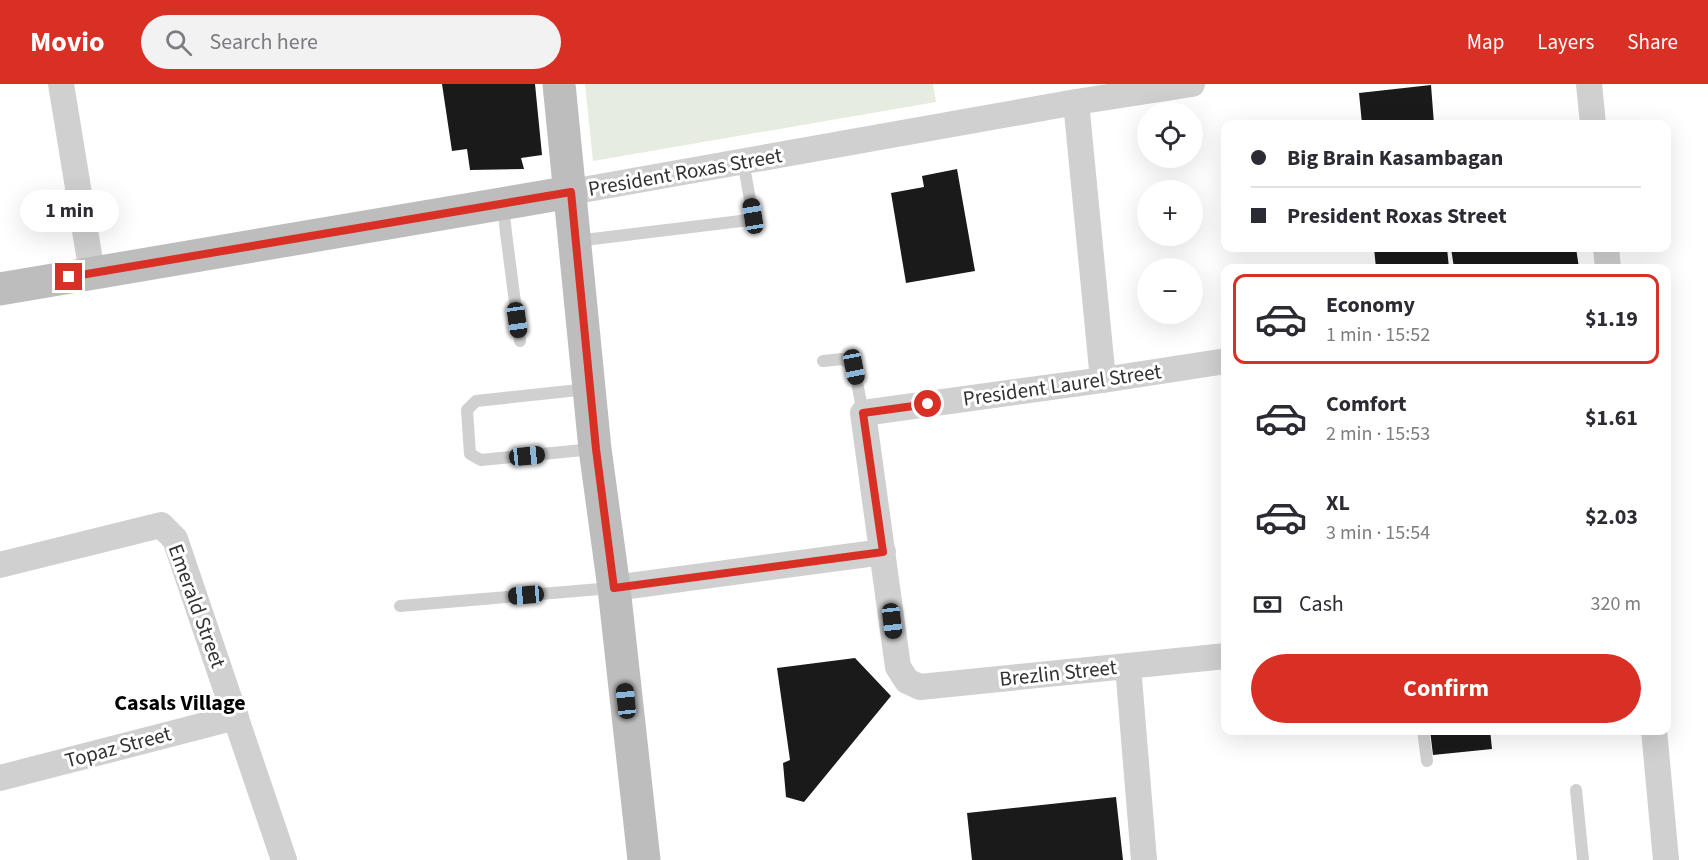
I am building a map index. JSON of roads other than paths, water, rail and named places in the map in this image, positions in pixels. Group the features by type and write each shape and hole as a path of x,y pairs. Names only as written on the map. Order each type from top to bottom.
{"main road":[{"path":"559,84 589,388 644,860"},
{"name":"President Roxas Street","path":"0,289 571,192"}],"street":[{"path":"61,84 92,273"},
{"name":"President Roxas Street","path":"571,192 1076,102 1192,84"},
{"path":"1589,84 1593,120"},
{"path":"1076,102 1103,380"},
{"name":"President Laurel Street","path":"863,413 1221,362"},
{"path":"614,588 883,552 863,413"},
{"name":"Emerald Street","path":"0,565 161,525 175,538 284,860"},
{"name":"Brezlin Street","path":"883,552 898,667 907,681 920,687 1221,657"},
{"path":"1128,666 1144,860"},
{"name":"Topaz Street","path":"0,778 236,717"},
{"path":"1654,735 1666,860"}],"lane":[{"path":"575,241 749,220 753,216 743,161"},
{"path":"503,203 520,341"},
{"path":"823,361 843,359 854,367 863,413"},
{"path":"589,388 476,401 467,410 470,454 481,460 596,449"},
{"path":"400,606 614,588"},
{"path":"1423,735 1426,761"},
{"path":"1576,790 1583,860"}],"district":[{"name":"Casals Village","path":"180,703"}]}
